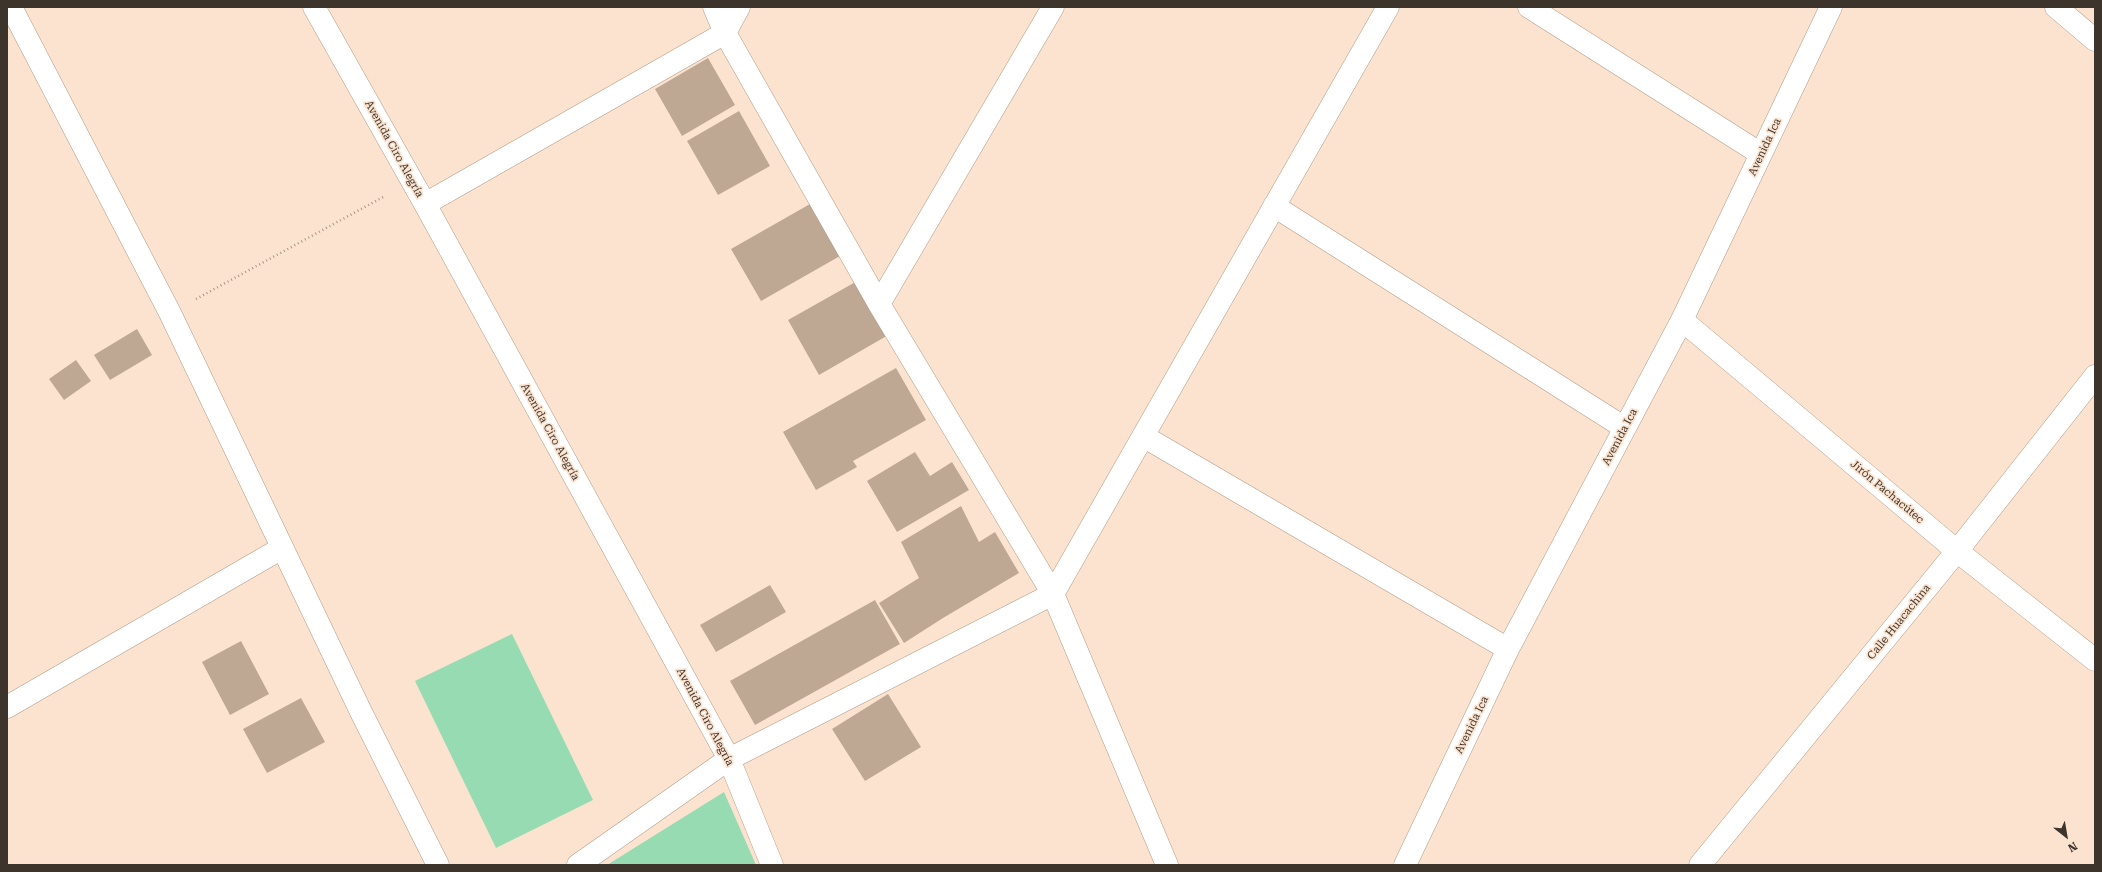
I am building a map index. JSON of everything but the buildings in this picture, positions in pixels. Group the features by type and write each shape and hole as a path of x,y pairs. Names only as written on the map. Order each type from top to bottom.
{"street":[{"path":"11,7 170,313 361,712 438,865"},
{"name":"Avenida Ciro Alegría","path":"314,7 425,204 729,759 772,865"},
{"path":"714,7 725,33 879,304 1053,594 1167,865"},
{"path":"425,204 725,33 739,7"},
{"path":"879,304 1053,7"},
{"path":"578,865 729,759 1053,594 1388,7"},
{"path":"1528,7 1761,154"},
{"name":"Avenida Ica","path":"1405,865 1508,649 1682,320 1831,7"},
{"path":"2056,7 2095,40"},
{"path":"1274,206 1625,428"},
{"name":"Jirón Pachacútec","path":"1682,320 1957,551 2095,660"},
{"name":"Calle Huacachina","path":"1700,865 1957,551 2095,376"},
{"path":"1143,436 1508,649"},
{"path":"7,707 282,548"}],"path":[{"path":"170,313 390,193 403,193 425,204"}],"green space":[{"path":"512,634 593,800 496,848 415,681"},
{"path":"724,792 756,865 607,865"}]}
